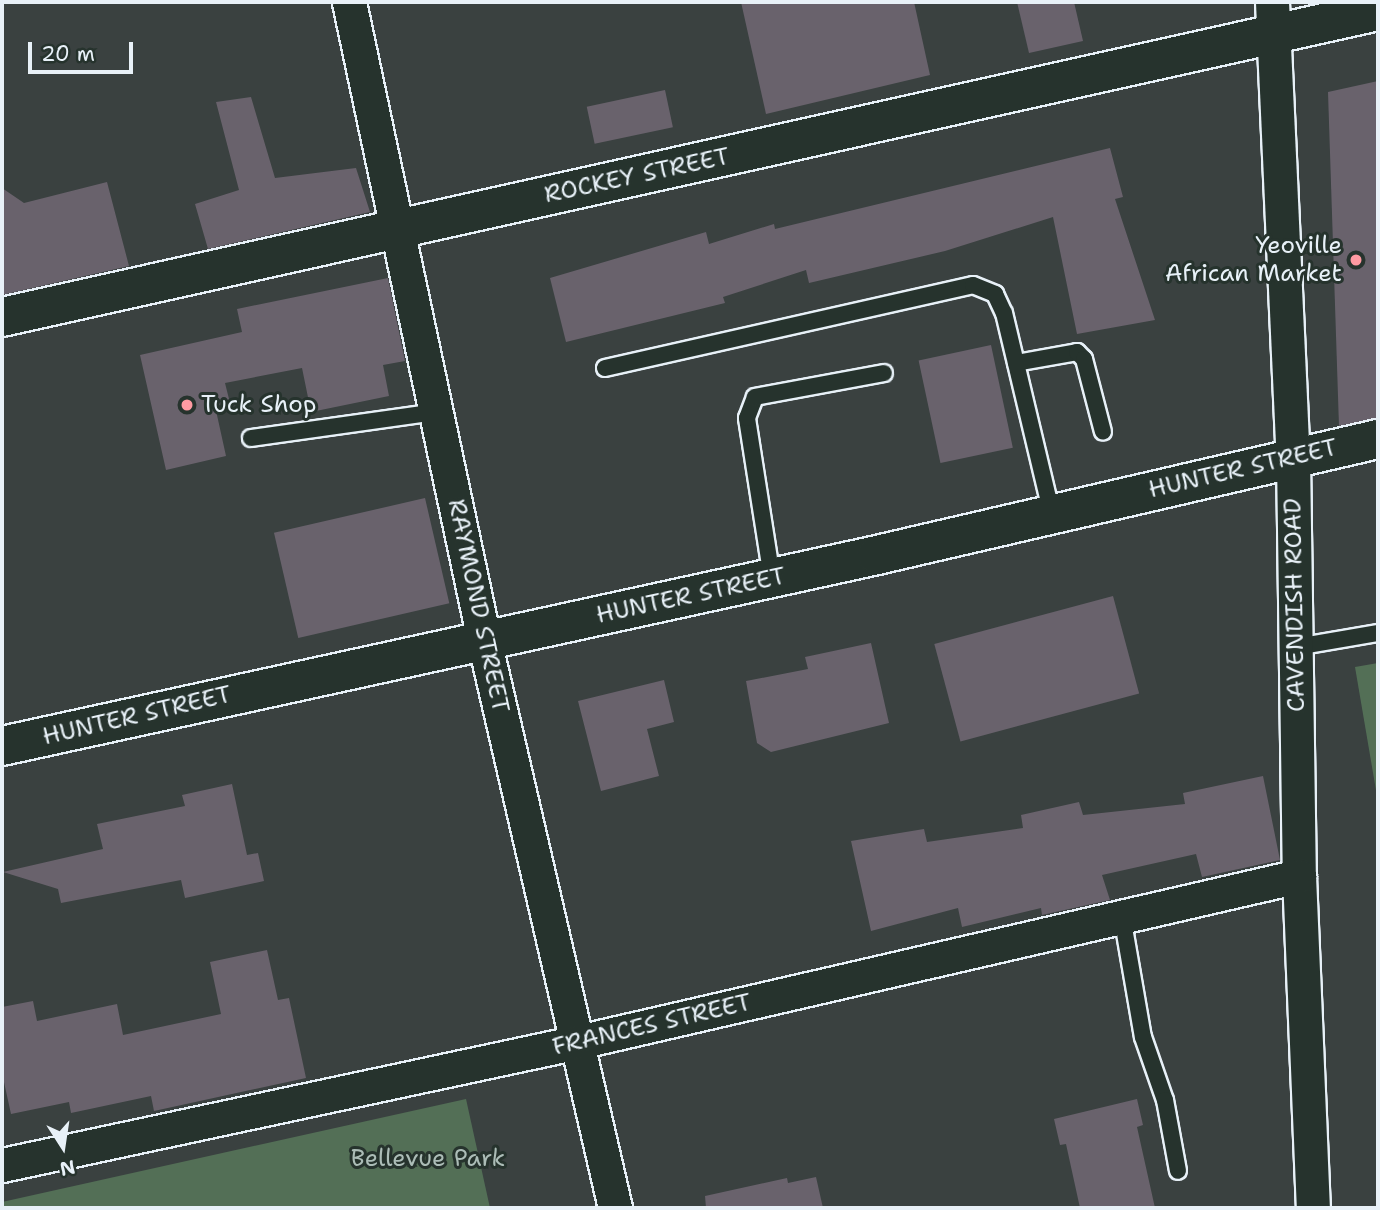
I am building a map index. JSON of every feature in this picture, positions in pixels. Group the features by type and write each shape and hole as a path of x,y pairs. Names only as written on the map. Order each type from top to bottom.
{"main road":[{"name":"ROCKEY STREET","path":"2,317 396,229 1272,19 1378,11"},
{"name":"HUNTER STREET","path":"2,746 772,578 1378,439"}],"street":[{"name":"RAYMOND STREET","path":"349,2 484,640 615,1208"},
{"name":"CAVENDISH ROAD","path":"1272,19 1293,457 1299,876 1313,1208"},
{"name":"FRANCES STREET","path":"2,1165 578,1042 1299,876"}],"lane":[{"path":"604,368 974,285 995,293 1016,363 1052,514"},
{"path":"1016,363 1077,352 1084,359 1103,432"},
{"path":"772,578 747,418 755,397 884,373"},
{"path":"251,438 436,412"},
{"path":"1296,647 1378,633"},
{"path":"1122,916 1143,1037 1165,1100 1178,1171"}],"green space":[{"path":"1378,663 1378,802 1355,667"},
{"name":"Bellevue Park","path":"466,1099 490,1208 2,1208 2,1202"}],"building":[{"path":"741,2 914,2 930,75 766,114"},
{"path":"1017,2 1074,2 1083,41 1029,53"},
{"name":"Yeoville African Market","path":"1378,81 1378,418 1339,426 1328,92"},
{"path":"665,90 673,127 595,144 587,107"},
{"path":"251,97 275,178 356,168 370,212 208,249 195,204 239,190 216,102"},
{"path":"1110,148 1123,197 1115,199 1155,320 1077,334 1053,217 945,251 809,283 806,270 723,297 725,303 566,342 550,278 706,232 709,244 774,224 775,229"},
{"path":"107,182 129,266 2,295 2,188 24,203"},
{"path":"388,278 405,361 383,365 389,396 311,412 302,368 225,383 230,403 215,406 226,456 166,470 140,355 242,332 237,309"},
{"path":"991,345 1013,448 940,463 919,360"},
{"path":"425,498 449,603 298,638 274,533"},
{"path":"1113,596 1139,694 960,741 934,644"},
{"path":"871,643 889,723 771,752 757,743 746,681 808,669 805,657"},
{"path":"664,680 674,722 647,729 659,776 601,791 578,701"},
{"path":"1263,776 1280,860 1202,877 1196,854 1102,875 1110,900 1042,915 1041,908 962,927 958,908 871,931 851,841 924,829 927,842 1023,828 1021,815 1079,802 1083,815 1185,804 1183,793"},
{"path":"232,784 247,855 258,853 264,881 185,898 181,880 61,903 58,889 3,872 103,849 97,824 185,806 182,795"},
{"path":"267,950 278,1000 289,998 306,1078 154,1111 151,1096 71,1113 69,1102 11,1114 2,1073 2,1007 33,1001 37,1021 117,1004 123,1035 221,1014 210,962"},
{"path":"1137,1099 1143,1125 1137,1127 1155,1208 1080,1208 1066,1144 1060,1145 1054,1119"},
{"path":"816,1177 823,1208 706,1208 705,1196 787,1178 788,1183"}],"place":[{"name":"Yeoville African Market","path":"1356,260"},
{"name":"Tuck Shop","path":"187,405"}]}
